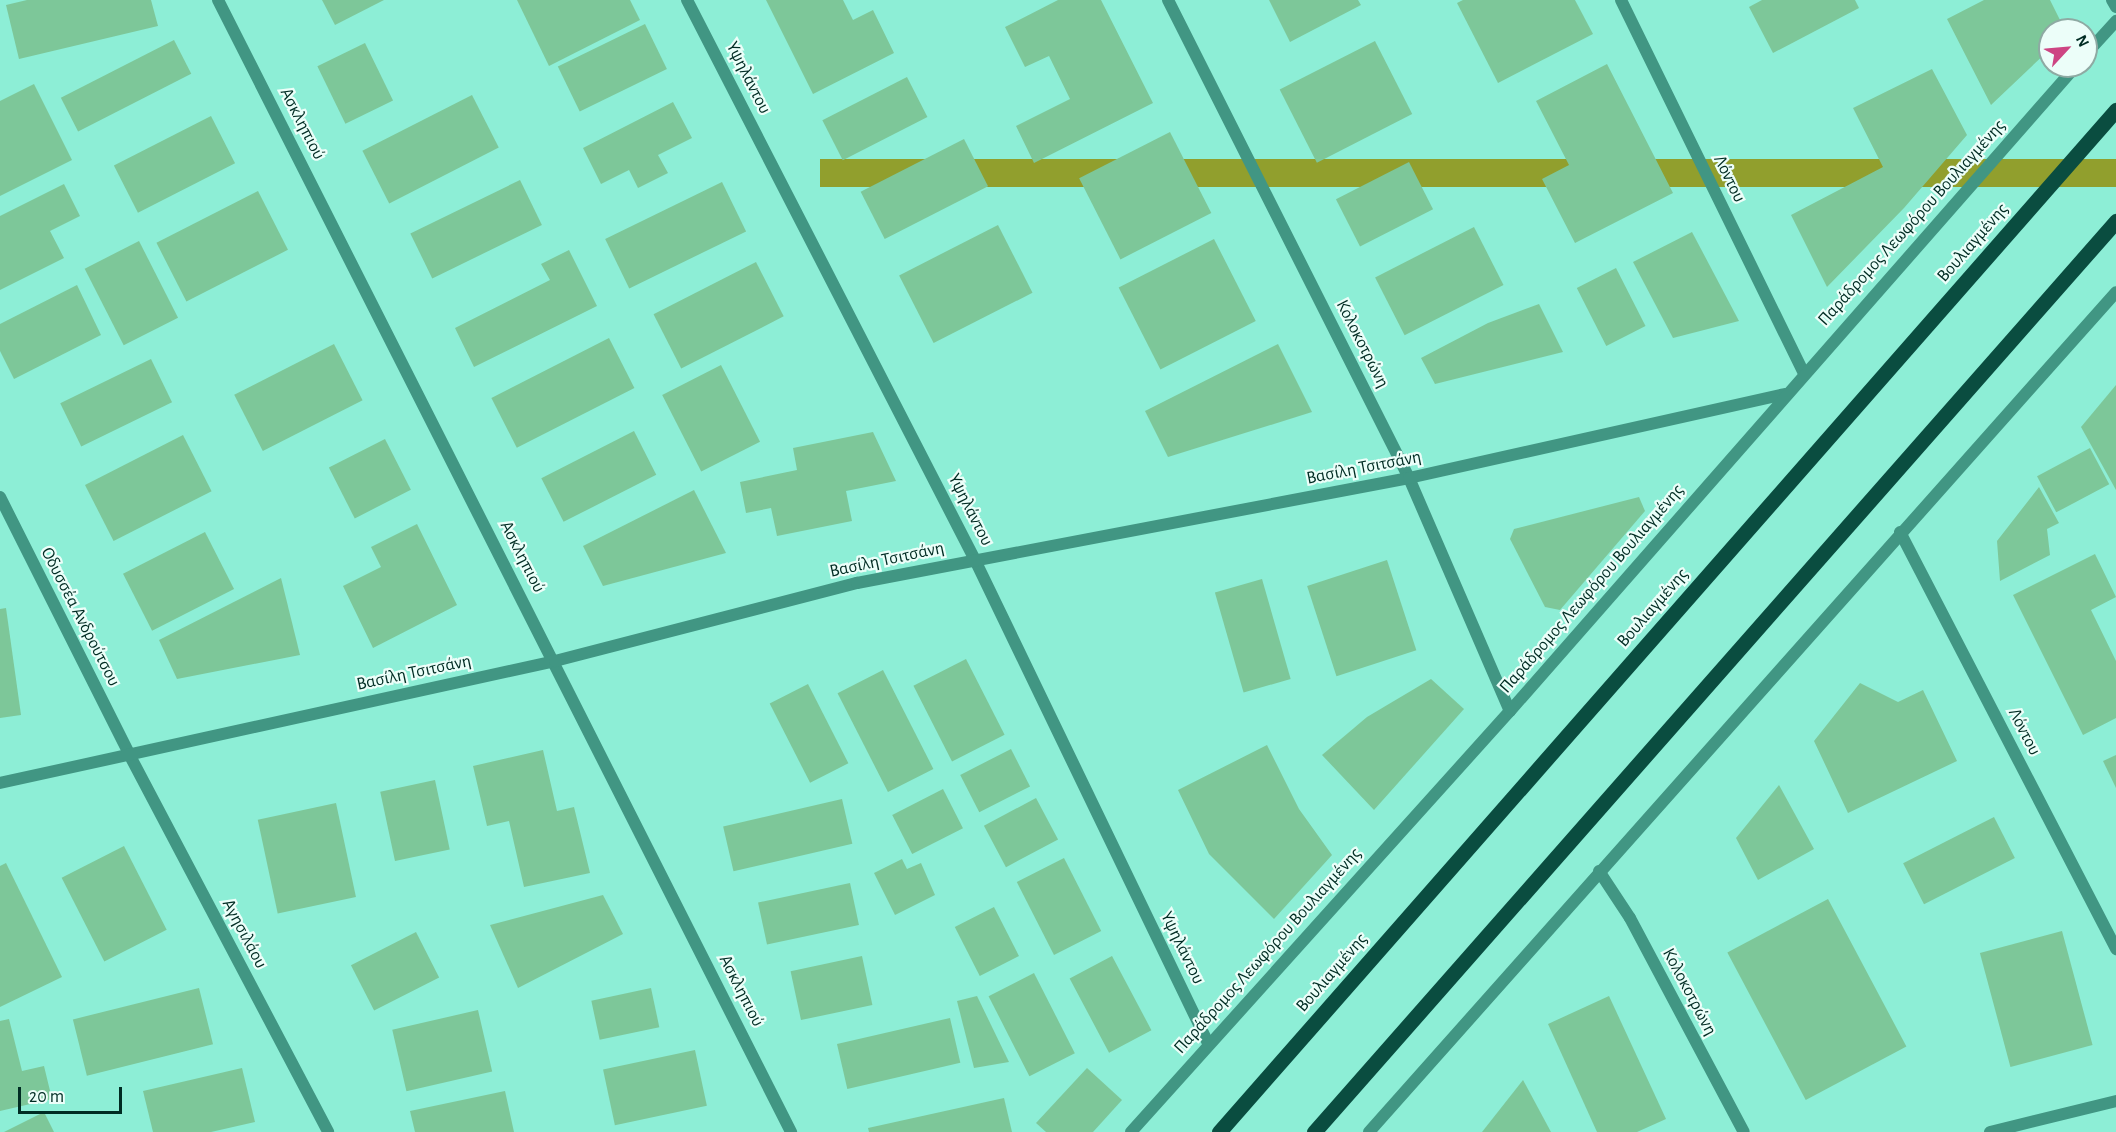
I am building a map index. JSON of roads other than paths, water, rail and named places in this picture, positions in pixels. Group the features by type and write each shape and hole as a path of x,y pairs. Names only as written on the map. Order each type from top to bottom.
{"main road":[{"name":"Βουλιαγμένης","path":"1219,1132 2116,110"},
{"path":"1314,1132 2116,221"}],"street":[{"name":"Ασκληπιού","path":"218,0 555,661 791,1132"},
{"name":"Υψηλάντου","path":"687,0 975,560 1208,1043"},
{"name":"Κολοκοτρώνη","path":"1168,0 1409,478 1510,711"},
{"name":"Λόντου","path":"1621,0 1804,373"},
{"path":"2112,0 2116,8"},
{"path":"2098,41 2116,21"},
{"name":"Παράδρομος Λεωφόρου Βουλιαγμένης","path":"1131,1132 1208,1043 1510,711 1785,394 2065,78"},
{"path":"1369,1132 1900,532 2112,302 2116,292"},
{"name":"Βασίλη Τσιτσάνη","path":"0,783 555,661 857,584 1409,478 1785,394"},
{"name":"Οδυσσέα Ανδρούτσου","path":"0,497 129,754"},
{"name":"Λόντου","path":"1900,532 2116,950"},
{"name":"Αγησιλάου","path":"129,754 328,1132"},
{"name":"Κολοκοτρώνη","path":"1599,871 1630,918 1744,1132"},
{"path":"1990,1132 2116,1101"}]}
